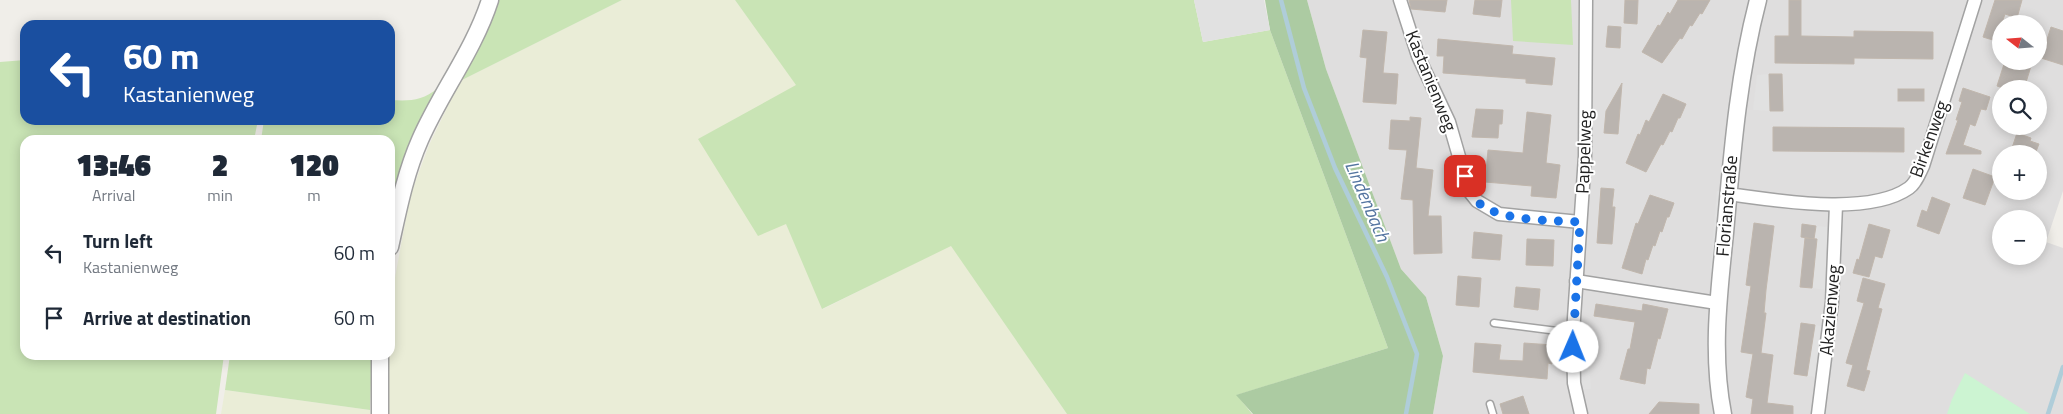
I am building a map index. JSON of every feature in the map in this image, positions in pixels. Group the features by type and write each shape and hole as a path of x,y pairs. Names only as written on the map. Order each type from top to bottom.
{"street":[{"path":"395,225 402,194 420,140 471,46 490,0"},
{"name":"Kastanienweg","path":"1400,0 1418,56 1449,122 1469,191 1477,201 1499,214 1580,222"},
{"name":"Pappelweg","path":"1581,414 1574,383 1573,333 1585,156 1586,0"},
{"name":"Florianstraße","path":"1723,414 1717,365 1717,304 1735,124 1758,0"},
{"name":"Birkenweg","path":"1728,194 1801,203 1836,205 1868,202 1900,193 1910,188 1917,179 1974,0"},
{"name":"Akazienweg","path":"1818,414 1832,302 1836,205"},
{"path":"1576,281 1717,304"},
{"path":"380,360 380,414"}],"lane":[{"path":"1494,323 1573,333"},
{"path":"1490,404 1493,414"}],"shaded area":[{"path":"1194,0 1264,0 1270,30 1203,42"},
{"path":"1307,0 2063,0 2063,191 2047,239 2047,210 1992,210 1992,265 2047,265 2047,242 2063,248 2063,414 1433,414 1443,356 1426,297 1401,269 1326,69"},
{"path":"1769,74 1770,111 1753,110 1757,75"},
{"path":"1717,191 1721,191 1714,273 1710,272"},
{"path":"1816,226 1828,227 1827,290 1812,288 1817,239 1814,239"},
{"path":"1815,325 1825,327 1817,377 1807,376"},
{"path":"1588,351 1591,389 1581,390 1578,352"}],"green space":[{"path":"497,0 622,0 460,81"},
{"path":"622,0 735,0 797,85 758,235 786,223 823,309 951,245 1067,414 388,414 387,360 395,360 395,278 410,196 429,145 460,81"},
{"path":"735,0 1194,0 1203,42 1270,30 1388,348 1237,395 1252,414 1067,414 951,246 822,309 786,224 758,236 698,139 796,85"},
{"path":"1265,0 1307,0 1326,69 1401,269 1426,297 1443,356 1433,414 1253,414 1236,395 1388,348 1270,30"},
{"path":"1511,0 1571,0 1573,45 1513,41"},
{"path":"20,60 20,125 257,125 255,135 20,135 20,360 223,360 216,414 0,414 0,62"},
{"path":"438,88 395,203 395,135 262,135 263,125 395,125 395,100 421,98"},
{"path":"229,360 372,360 370,410 225,390"},
{"path":"1965,373 2030,414 1947,414"},
{"path":"225,390 370,410 370,414 221,414"}],"building":[{"path":"1409,0 1447,0 1445,12 1411,9"},
{"path":"1475,0 1502,0 1500,17 1473,14"},
{"path":"1625,0 1638,0 1637,24 1624,23"},
{"path":"1678,0 1710,0 1702,14 1700,13 1692,26 1690,25 1682,39 1680,38 1662,63 1642,52 1658,25 1660,26 1668,12 1670,14"},
{"path":"1789,0 1801,0 1801,36 1854,37 1854,31 1933,32 1933,59 1854,58 1854,64 1775,63 1775,36 1789,36"},
{"path":"1995,0 2022,0 2018,15 1992,15 1992,40 1983,37"},
{"path":"1608,26 1621,27 1620,48 1606,47"},
{"path":"2051,27 2063,31 2063,65 2048,60 2048,36"},
{"path":"1363,30 1387,32 1383,73 1398,74 1396,104 1363,102 1367,58 1360,57"},
{"path":"1438,39 1513,46 1512,54 1555,58 1552,85 1526,83 1526,79 1443,73 1444,56 1437,56"},
{"path":"2002,70 2030,70 2027,80 1999,80"},
{"path":"1769,74 1782,74 1783,111 1770,111"},
{"path":"1622,83 1618,134 1604,133 1606,111"},
{"path":"1963,88 1990,97 1986,110 1981,109 1975,126 1970,124 1963,145 1981,151 1981,154 1946,154 1958,120 1956,120 1962,102 1959,101"},
{"path":"1898,89 1924,89 1924,101 1898,101"},
{"path":"1663,94 1686,104 1672,132 1670,131 1663,145 1661,144 1646,172 1626,163 1638,134 1640,135 1646,120 1649,122"},
{"path":"1476,109 1503,110 1498,138 1472,137"},
{"path":"1527,112 1551,115 1546,163 1560,165 1556,198 1531,196 1532,186 1485,182 1488,150 1523,153"},
{"path":"1410,117 1421,118 1416,168 1433,170 1428,216 1441,216 1442,253 1414,254 1413,200 1401,199 1407,150 1389,149 1391,120 1410,121"},
{"path":"1773,127 1904,128 1904,152 1773,151"},
{"path":"2016,135 2031,138 2030,141 2039,144 2039,145 2013,145"},
{"path":"1973,169 1992,176 1992,185 1985,205 1963,198"},
{"path":"1601,188 1614,189 1612,207 1615,207 1612,244 1597,243"},
{"path":"1650,195 1674,203 1655,246 1653,245 1648,260 1646,259 1642,274 1622,268 1636,223 1638,224"},
{"path":"1932,197 1950,204 1939,234 1917,226 1922,210 1927,212"},
{"path":"1754,223 1774,226 1761,353 1773,355 1767,403 1793,406 1793,414 1751,414 1753,399 1746,397 1753,354 1741,352 1751,286 1746,285"},
{"path":"1802,224 1816,226 1814,239 1801,237"},
{"path":"1869,224 1890,230 1882,258 1875,256 1869,277 1853,273 1857,259 1859,260"},
{"path":"1474,232 1502,235 1500,260 1472,258"},
{"path":"1805,238 1817,239 1812,288 1800,287"},
{"path":"1527,239 1554,240 1553,266 1526,265"},
{"path":"1458,276 1481,278 1479,307 1456,305"},
{"path":"1863,278 1885,284 1878,308 1882,309 1866,370 1870,371 1864,391 1847,386 1853,365 1846,363 1864,303 1857,301"},
{"path":"1516,287 1540,289 1538,310 1514,307"},
{"path":"1596,304 1642,311 1643,304 1668,309 1650,369 1647,368 1645,384 1620,379 1628,349 1630,349 1635,322 1594,316"},
{"path":"1801,323 1815,325 1807,376 1794,374"},
{"path":"1475,343 1501,345 1499,360 1523,361 1524,343 1553,345 1552,364 1548,363 1547,379 1473,372"},
{"path":"1523,396 1529,414 1503,414 1500,404"},
{"path":"1659,402 1699,404 1699,414 1649,414"}],"waterway":[{"name":"Lindenbach","path":"1281,0 1304,88 1335,168 1387,277 1417,354 1406,414"},
{"path":"2048,414 2063,367"}],"route":[{"path":"1465,176 1469,191 1477,201 1487,209 1499,214 1580,222 1573,347"}]}
